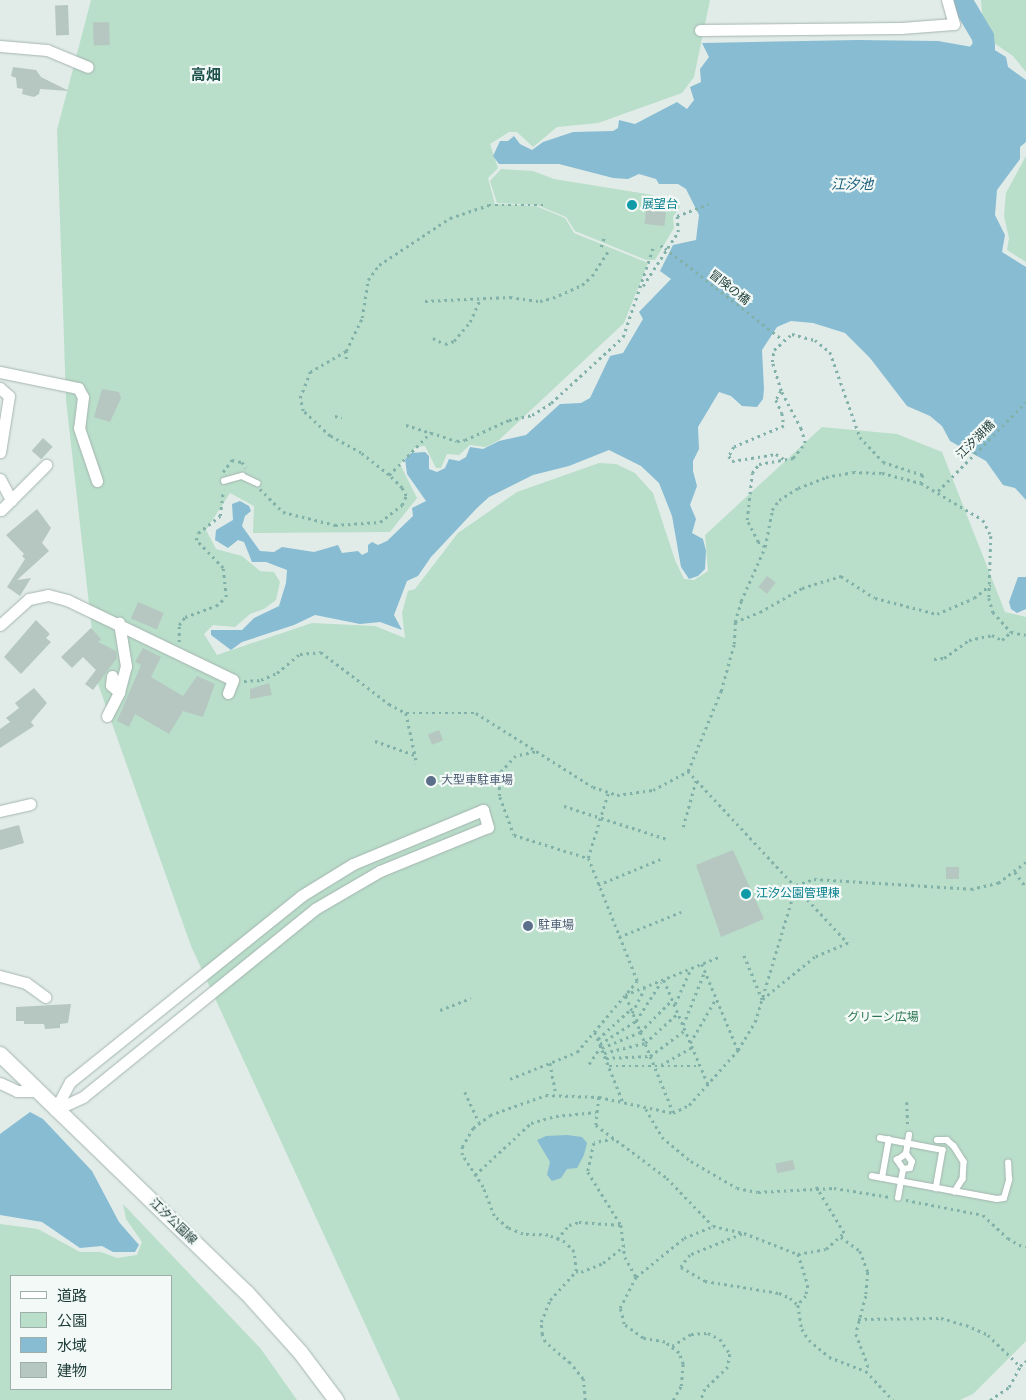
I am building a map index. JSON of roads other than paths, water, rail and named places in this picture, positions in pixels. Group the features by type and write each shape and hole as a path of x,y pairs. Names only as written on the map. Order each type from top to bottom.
{"main road":[{"name":"江汐公園線","path":"0,1054 35,1091 246,1292 300,1352 336,1400"}],"street":[{"path":"700,30 901,28 954,24 947,0"},
{"path":"0,46 47,50 88,67"},
{"path":"0,372 78,388 83,397 79,428 97,481"},
{"path":"0,388 9,396 9,406 0,452"},
{"path":"1,510 46,465"},
{"path":"0,479 12,500"},
{"path":"0,625 29,600 48,595 67,600 119,623 233,680 228,693"},
{"path":"107,716 119,692 126,666 119,623"},
{"path":"112,676 111,685 119,692"},
{"path":"0,811 30,804"},
{"path":"482,810 488,827 380,871 315,909 82,1097 55,1110 70,1082 301,896 353,864 482,810"},
{"path":"0,976 26,983 45,997"},
{"path":"0,1083 17,1091 35,1091"}],"lane":[{"path":"224,482 242,476 257,483"},
{"path":"886,1159 897,1160 906,1154 909,1135"},
{"path":"880,1138 942,1150 936,1188"},
{"path":"882,1178 888,1140"},
{"path":"937,1140 947,1140 954,1146 964,1162 963,1179 955,1192"},
{"path":"903,1169 910,1168 912,1162 906,1154"},
{"path":"897,1160 903,1169 898,1198"},
{"path":"872,1176 955,1192 1004,1198 1010,1180 1008,1163"}],"water":[{"name":"江汐池","path":"858,40 938,41 978,48 980,41 1006,57 1008,67 1026,80 1026,142 1020,147 1020,159 997,190 995,215 1005,235 1002,252 1026,267 1026,500 1015,488 1003,485 986,461 950,441 942,426 930,416 907,406 870,358 845,333 813,323 791,321 777,327 762,350 764,389 763,399 757,407 742,406 731,396 719,392 698,427 699,449 693,461 693,471 697,486 690,505 696,519 692,533 703,539 706,551 705,569 698,576 689,579 681,567 672,516 659,483 641,466 609,450 569,466 533,475 489,497 431,557 418,576 407,581 394,615 402,630 380,622 360,624 315,615 294,625 242,642 231,650 211,635 211,630 242,630 254,618 279,606 286,583 287,570 266,562 252,562 244,542 238,540 228,548 215,540 216,530 233,520 232,504 240,501 249,506 251,511 245,516 242,526 260,551 274,552 282,547 314,552 338,545 342,553 358,551 362,555 368,552 368,545 372,542 378,545 387,541 413,516 412,508 426,501 407,474 405,459 411,453 425,452 429,456 429,469 437,472 445,468 449,459 459,461 466,457 470,447 483,449 499,441 526,435 560,404 581,403 590,398 610,356 623,353 643,319 639,312 671,279 660,271 673,245 696,240 699,215 686,189 678,184 659,184 656,179 639,174 628,179 613,178 559,164 499,164 493,156 500,141 508,141 514,136 520,144 532,150 543,142 573,132 613,131 618,128 619,120 635,124 677,102 687,109 694,100 690,87 701,82 700,69 709,57 702,43"},
{"path":"1018,577 1026,577 1026,609 1017,613 1011,609 1009,602"},
{"path":"30,1112 43,1119 92,1171 119,1222 139,1245 135,1252 113,1252 102,1246 80,1248 42,1222 0,1215 0,1134"},
{"path":"567,1135 582,1137 587,1143 584,1155 577,1168 567,1169 561,1178 552,1181 547,1175 550,1162 537,1140 546,1136"}],"waterway":[{"path":"961,0 983,37 984,47 967,68"}],"place":[{"name":"展望台","path":"632,205"},
{"name":"大型車駐車場","path":"431,781"},
{"name":"江汐公園管理棟","path":"746,894"},
{"name":"駐車場","path":"528,926"}],"district":[{"name":"高畑","path":"206,75"}],"park label":[{"name":"グリーン広場","path":"883,1018"}]}
